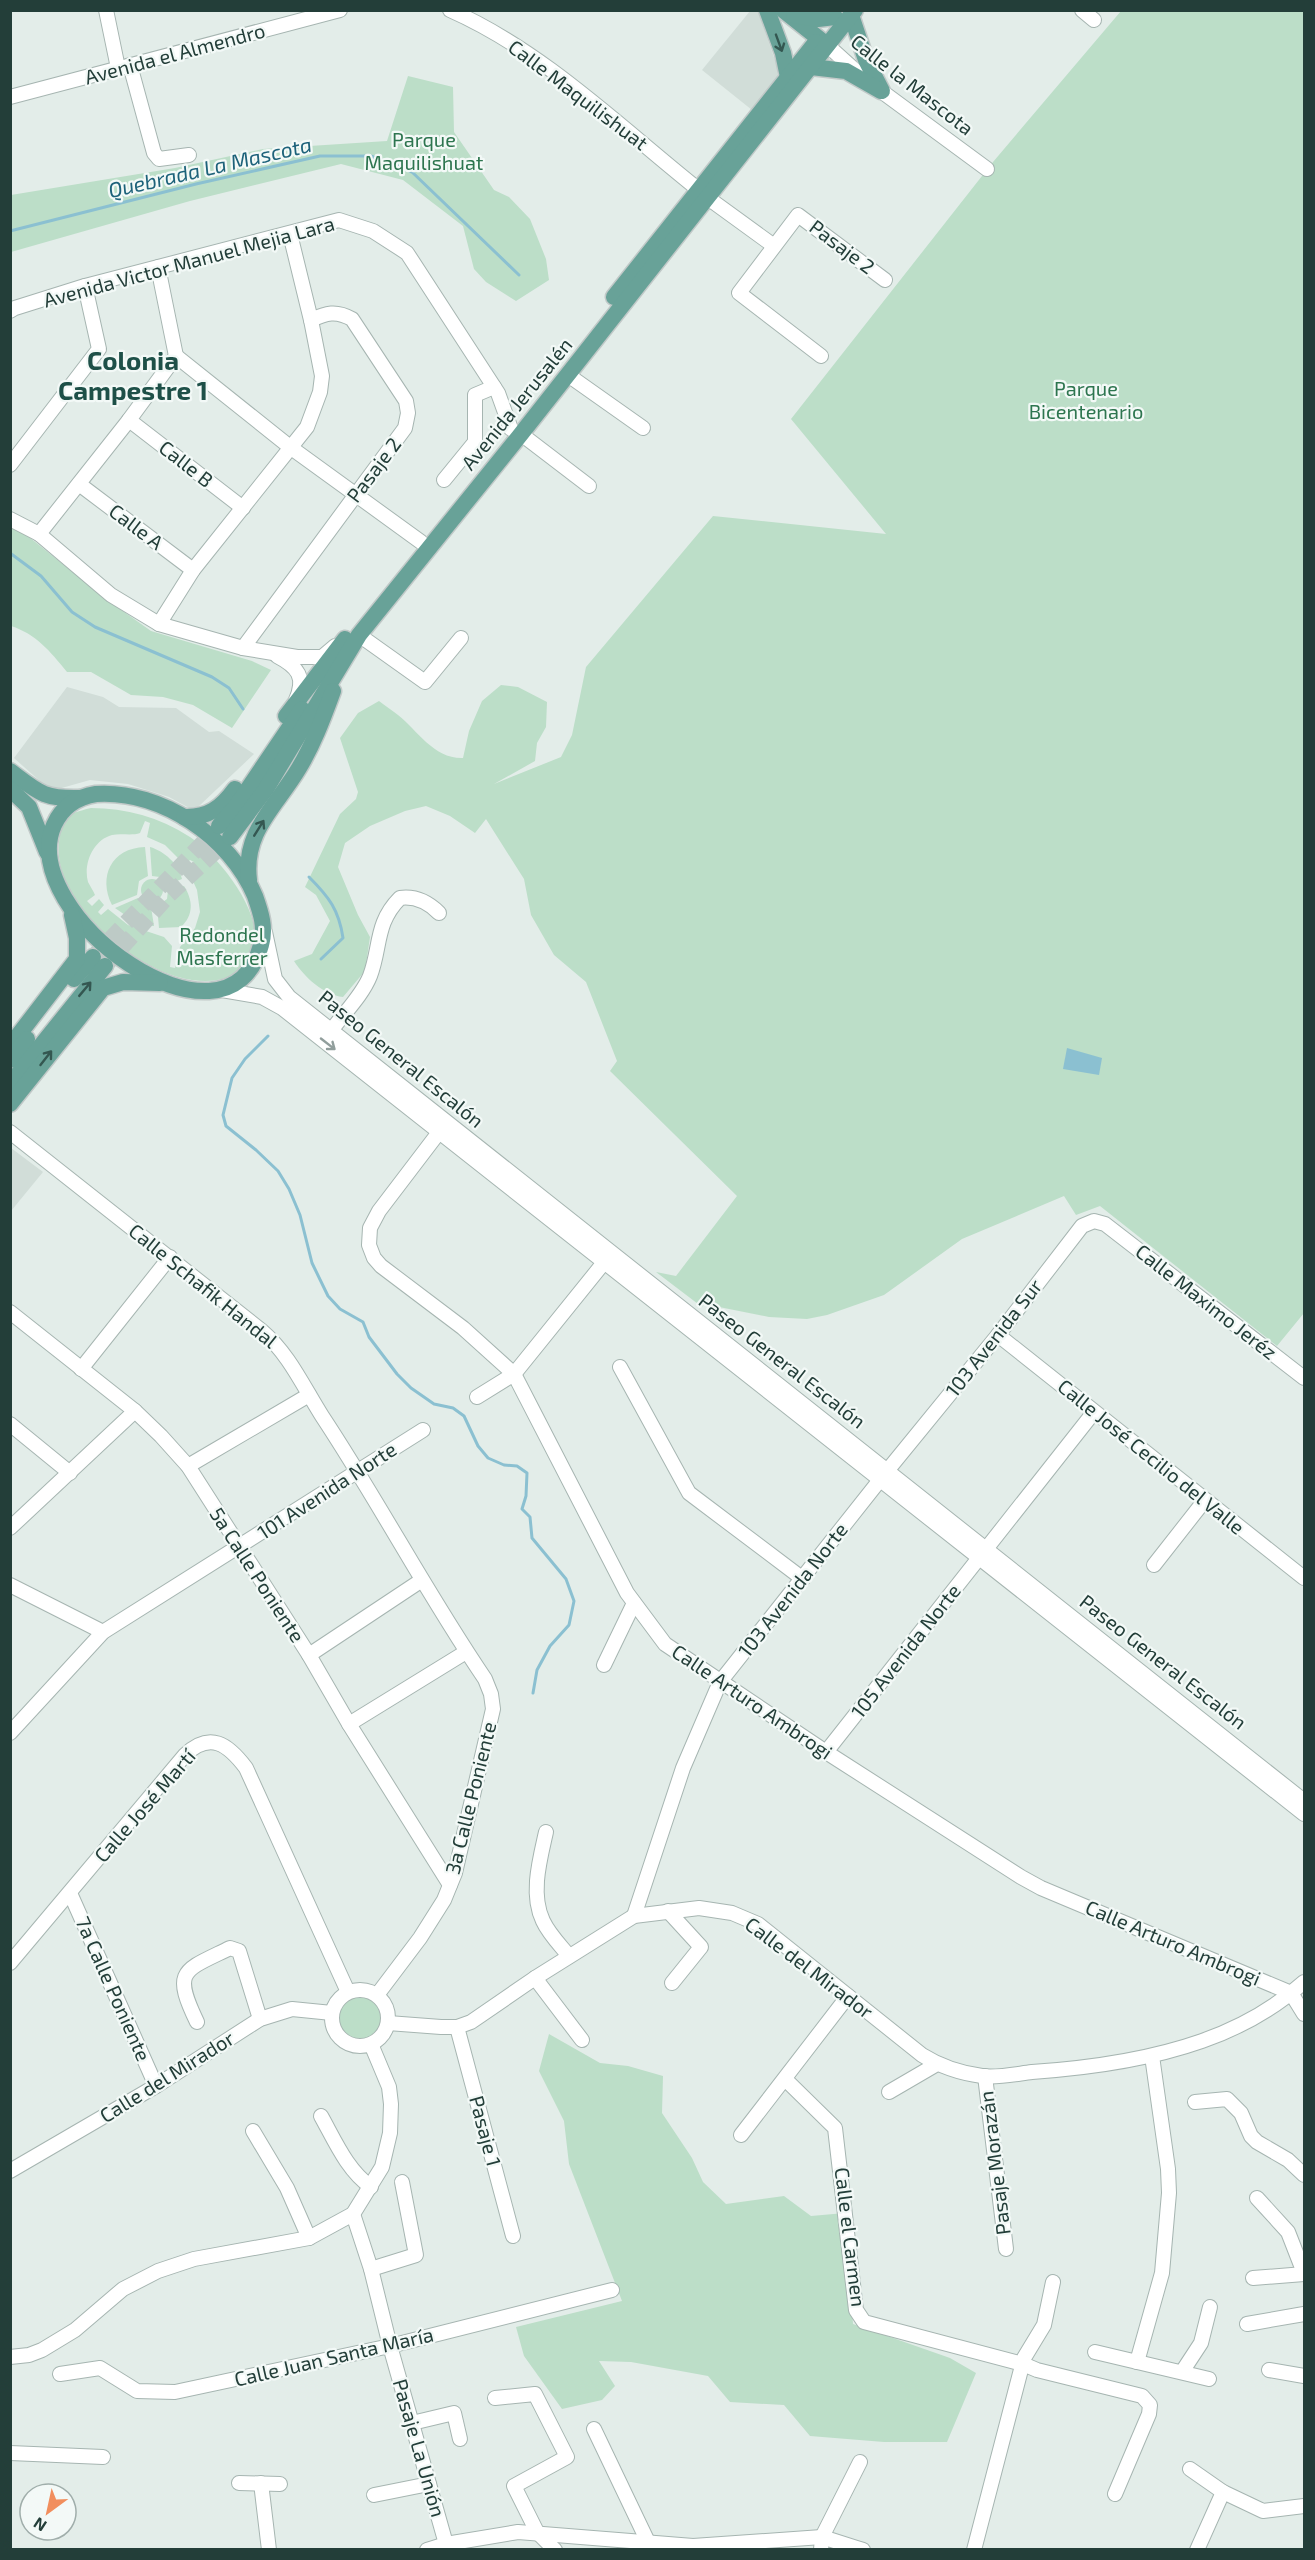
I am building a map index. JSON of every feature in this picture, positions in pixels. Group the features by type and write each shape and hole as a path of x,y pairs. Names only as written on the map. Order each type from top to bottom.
{"main road":[{"path":"767,10 783,53 788,77"},
{"path":"785,11 810,19 845,13 882,92"},
{"name":"Calle la Mascota","path":"785,11 824,41"},
{"name":"Avenida Jerusalén","path":"824,41 811,67 703,194 516,432 354,634 347,652 266,789 225,831 237,805 302,709 354,634 421,542 516,432 568,375 703,194 788,77 824,41 845,13"},
{"path":"811,67 846,71 882,92"},
{"path":"184,817 204,816 224,804 292,707 354,634"},
{"path":"10,789 30,807 54,875 84,926 103,945 140,970 172,984 196,990 222,990 235,985 252,970 265,932 250,884 247,863 255,834 298,770 315,740 347,652"},
{"path":"10,771 42,794 58,799 111,794 150,802 184,817 220,844 234,859 250,884"},
{"path":"48,853 50,832 60,813 80,798"},
{"path":"10,1046 77,959 77,938 70,905"},
{"path":"10,1060 99,962 10,1084"},
{"path":"10,1104 103,988 123,982 172,984"}],"street":[{"path":"106,10 154,153 159,159 189,155"},
{"name":"Avenida el Almendro","path":"10,97 340,10"},
{"name":"Calle Maquilishuat","path":"450,10 496,33 543,66 703,194 774,246"},
{"path":"1082,10 1094,20"},
{"name":"Calle la Mascota","path":"824,41 882,92 987,169"},
{"name":"Pasaje 2","path":"774,246 798,215 885,279"},
{"name":"Avenida Victor Manuel Mejia Lara","path":"10,311 85,286 339,220 373,231 407,253 494,387 516,432"},
{"path":"159,624 194,570 307,427 320,392 322,376 290,234"},
{"path":"774,246 739,293 821,356"},
{"path":"158,267 176,356 290,447 421,542"},
{"path":"10,465 99,349 85,286"},
{"name":"Pasaje 2","path":"243,648 405,428 408,413 406,401 352,319 342,313 327,312 311,320"},
{"path":"39,534 176,356"},
{"path":"568,375 643,428"},
{"path":"444,480 475,442 475,395 494,387"},
{"name":"Calle B","path":"129,420 243,508"},
{"path":"516,432 590,486"},
{"name":"Calle A","path":"79,484 194,570"},
{"path":"10,519 39,534 111,595 159,624 243,648 297,657 322,657 354,634 425,682 461,638"},
{"path":"270,652 290,663 300,675 301,687 292,707"},
{"path":"330,1030 370,976 382,923 394,904 400,898 412,897 431,905 438,913"},
{"name":"Paseo General Escalón","path":"265,932 277,982 289,997 443,1127"},
{"name":"Paseo General Escalón","path":"222,990 256,995 273,1002 443,1127 982,1553 1305,1814"},
{"name":"Calle Arturo Ambrogi","path":"443,1127 379,1211 370,1228 369,1245 374,1258 381,1266 463,1328 514,1374 634,1603 665,1644 826,1752 1041,1888 1292,1993"},
{"name":"Calle Schafik Handal","path":"10,1132 269,1337 286,1357 359,1472"},
{"name":"103 Avenida Sur","path":"884,1475 998,1335 1079,1229 1094,1221 1108,1226"},
{"name":"Calle Maximo Jeréz","path":"1108,1226 1305,1377"},
{"path":"81,1369 170,1257"},
{"path":"477,1397 514,1374 608,1257"},
{"name":"5a Calle Poniente","path":"10,1312 135,1411 188,1466 309,1655 349,1724 450,1885"},
{"name":"Calle José Cecilio del Valle","path":"998,1335 1305,1578"},
{"path":"620,1367 689,1493 803,1579"},
{"path":"188,1466 309,1395"},
{"path":"10,1528 135,1411"},
{"name":"105 Avenida Norte","path":"826,1752 1094,1412"},
{"path":"10,1424 70,1473"},
{"name":"101 Avenida Norte","path":"10,1733 103,1632 423,1430"},
{"name":"3a Calle Poniente","path":"359,1472 422,1580 485,1679 491,1694 493,1709 450,1885 435,1916 377,1995"},
{"name":"103 Avenida Norte","path":"634,1916 683,1768 720,1682 884,1475"},
{"path":"1154,1565 1205,1500"},
{"name":"Paseo General Escalón","path":"982,1553 1305,1801"},
{"path":"309,1655 422,1580"},
{"path":"10,1586 103,1632"},
{"path":"604,1665 634,1603"},
{"path":"349,1724 466,1652"},
{"name":"Calle José Martí","path":"10,1963 185,1755 200,1744 208,1742 228,1747 246,1768 348,1992"},
{"path":"546,1832 537,1874 539,1909 548,1930 569,1956"},
{"name":"7a Calle Poniente","path":"70,1893 156,2086"},
{"name":"Calle del Mirador","path":"457,2027 471,2022 535,1978 634,1916 699,1908 718,1909 745,1917 758,1924 937,2064 959,2072 985,2076"},
{"path":"668,1911 701,1947 672,1983"},
{"path":"197,2022 183,1993 188,1971 194,1965 230,1948 239,1951 260,2019"},
{"path":"535,1978 582,2040"},
{"path":"985,2076 1079,2068 1152,2056 1204,2040 1256,2016 1305,1982"},
{"path":"363,1990 377,1995 386,2007 388,2023 382,2036 371,2044 354,2046 339,2037 334,2030 332,2013 337,2000 348,1992 363,1990"},
{"path":"1292,1993 1305,2014"},
{"path":"741,2135 848,1996"},
{"name":"Calle del Mirador","path":"10,2171 156,2086 260,2019 292,2009 332,2013"},
{"path":"388,2023 457,2027"},
{"name":"Pasaje 1","path":"457,2027 513,2236"},
{"path":"10,2357 29,2355 42,2350 75,2330 123,2289 158,2271 194,2259 309,2238 353,2214 371,2187 385,2158 391,2118 389,2087 371,2044"},
{"path":"1137,2362 1162,2273 1169,2193 1168,2169 1152,2056"},
{"path":"889,2092 937,2064"},
{"name":"Pasaje Morazán","path":"985,2076 1005,2249"},
{"name":"Calle el Carmen","path":"785,2079 835,2128 856,2310 864,2322 1023,2364 1036,2370 1142,2396 1150,2405 1149,2414 1115,2494"},
{"path":"1195,2102 1227,2099 1241,2113 1251,2136 1257,2142 1288,2160 1305,2175"},
{"path":"321,2116 346,2160 360,2179 371,2187"},
{"path":"253,2131 287,2188 309,2238"},
{"path":"371,2269 416,2255 402,2182"},
{"path":"1253,2278 1305,2274 1288,2232 1257,2198"},
{"name":"Pasaje La Unión","path":"353,2214 371,2269 390,2346 446,2544"},
{"path":"974,2550 1023,2364 1044,2325 1053,2282"},
{"name":"Calle Juan Santa María","path":"60,2374 100,2368 137,2391 175,2392 390,2346 612,2290"},
{"path":"1182,2372 1201,2343 1210,2307"},
{"path":"1247,2324 1305,2314"},
{"path":"1095,2352 1209,2379"},
{"path":"1269,2370 1305,2376"},
{"path":"495,2398 535,2394 567,2457 514,2486 537,2532 555,2550"},
{"path":"412,2423 453,2413 460,2439"},
{"path":"594,2429 648,2542"},
{"path":"10,2453 103,2457"},
{"path":"821,2543 861,2462"},
{"path":"1190,2469 1223,2492 1263,2511 1305,2506"},
{"path":"239,2483 280,2484"},
{"path":"261,2483 269,2550"},
{"path":"374,2495 429,2484"},
{"path":"1197,2550 1223,2492"},
{"path":"427,2550 446,2544 518,2532 537,2532 693,2546 821,2543 863,2550"}],"shaded area":[{"path":"750,11 758,11 777,66 778,79 752,110 702,70"},
{"path":"67,687 103,697 119,707 176,708 209,732 219,731 254,754 198,807 191,809 169,797 128,784 90,780 51,791 14,758"},
{"path":"11,1148 43,1172 11,1211"}],"green space":[{"name":"Parque Bicentenario","path":"1121,11 1304,11 1304,1313 1277,1346 1100,1206 1076,1215 1064,1196 962,1239 884,1295 827,1315 807,1319 769,1317 704,1304 702,1307 656,1272 676,1276 737,1196 610,1071 617,1061 586,982 554,955 531,915 524,879 486,819 475,833 450,816 426,806 405,811 370,826 345,843 338,867 370,937 365,971 343,997 329,993 315,984 294,961 312,954 330,921 316,895 305,887 340,814 356,799 358,792 340,738 358,713 379,701 435,749 443,754 463,758 469,731 482,701 501,685 518,687 547,702 546,727 537,743 535,761 494,784 561,757 572,735 586,667 713,516 886,534 791,419 993,162"},
{"name":"Parque Maquilishuat","path":"408,76 453,87 454,132 494,190 509,197 530,219 546,259 549,280 516,301 486,282 474,269 463,226 403,180 341,164 190,201 11,252 11,195 175,168 263,149 387,141"},
{"path":"10,527 29,537 110,602 151,631 252,661 271,670 232,728 193,705 163,697 131,695 91,672 67,672 35,639 11,626"},
{"name":"Redondel Masferrer","path":"91,808 117,810 142,815 178,830 202,846 228,874 248,908 254,926 255,943 245,969 232,976 212,981 178,977 137,958 97,926 81,907 68,886 60,865 59,843 63,822 70,815","holes":["145,821 150,823 147,837 165,845 185,865 190,860 194,862 188,870 197,890 200,912 195,928 180,947 175,968 170,967 172,946 164,937 128,925 108,909 101,915 98,912 104,905 99,899 92,906 87,901 95,895 87,875 88,861 95,847 112,835 140,833"]},
{"path":"145,847 148,876 139,881 137,895 112,905 106,884 110,866 124,853"},
{"path":"150,847 170,859 178,868 182,879 166,885 160,877 152,876"},
{"path":"148,879 156,879 163,886 163,894 156,901 148,901 141,894 141,886"},
{"path":"184,886 191,907 188,918 181,927 159,928 157,906 167,899 168,890"},
{"path":"138,898 151,907 154,926 138,924 115,908"},
{"path":"360,1995 376,2002 383,2018 376,2034 360,2041 344,2034 337,2018 344,2002"},
{"path":"549,2034 600,2063 628,2066 663,2076 662,2113 692,2158 703,2182 726,2204 784,2196 811,2216 845,2213 853,2324 950,2358 976,2373 947,2442 884,2442 810,2436 784,2405 730,2402 708,2376 631,2362 599,2361 615,2386 602,2400 562,2409 524,2356 516,2327 622,2301 569,2164 564,2121 539,2071"}],"water":[{"path":"1067,1048 1102,1058 1099,1075 1063,1069"}],"waterway":[{"name":"Quebrada La Mascota","path":"10,231 196,184 320,156 371,156 412,172 519,275"},
{"path":"10,553 41,576 72,612 95,627 212,677 229,688 243,709"},
{"path":"309,877 332,904 339,919 343,938 321,959"},
{"path":"268,1036 245,1059 232,1078 223,1115 226,1126 278,1171 289,1189 300,1215 312,1263 328,1296 340,1309 363,1322 369,1337 397,1374 411,1388 434,1404 453,1408 464,1416 478,1446 488,1458 504,1465 517,1466 527,1473 526,1496 522,1509 530,1517 532,1538 566,1579 574,1601 569,1625 550,1646 537,1670 533,1693"}],"tunnel":[{"path":"93,957 219,826"},
{"path":"105,966 169,895 230,838"}],"district":[{"name":"Colonia Campestre 1","path":"133,376"}]}
